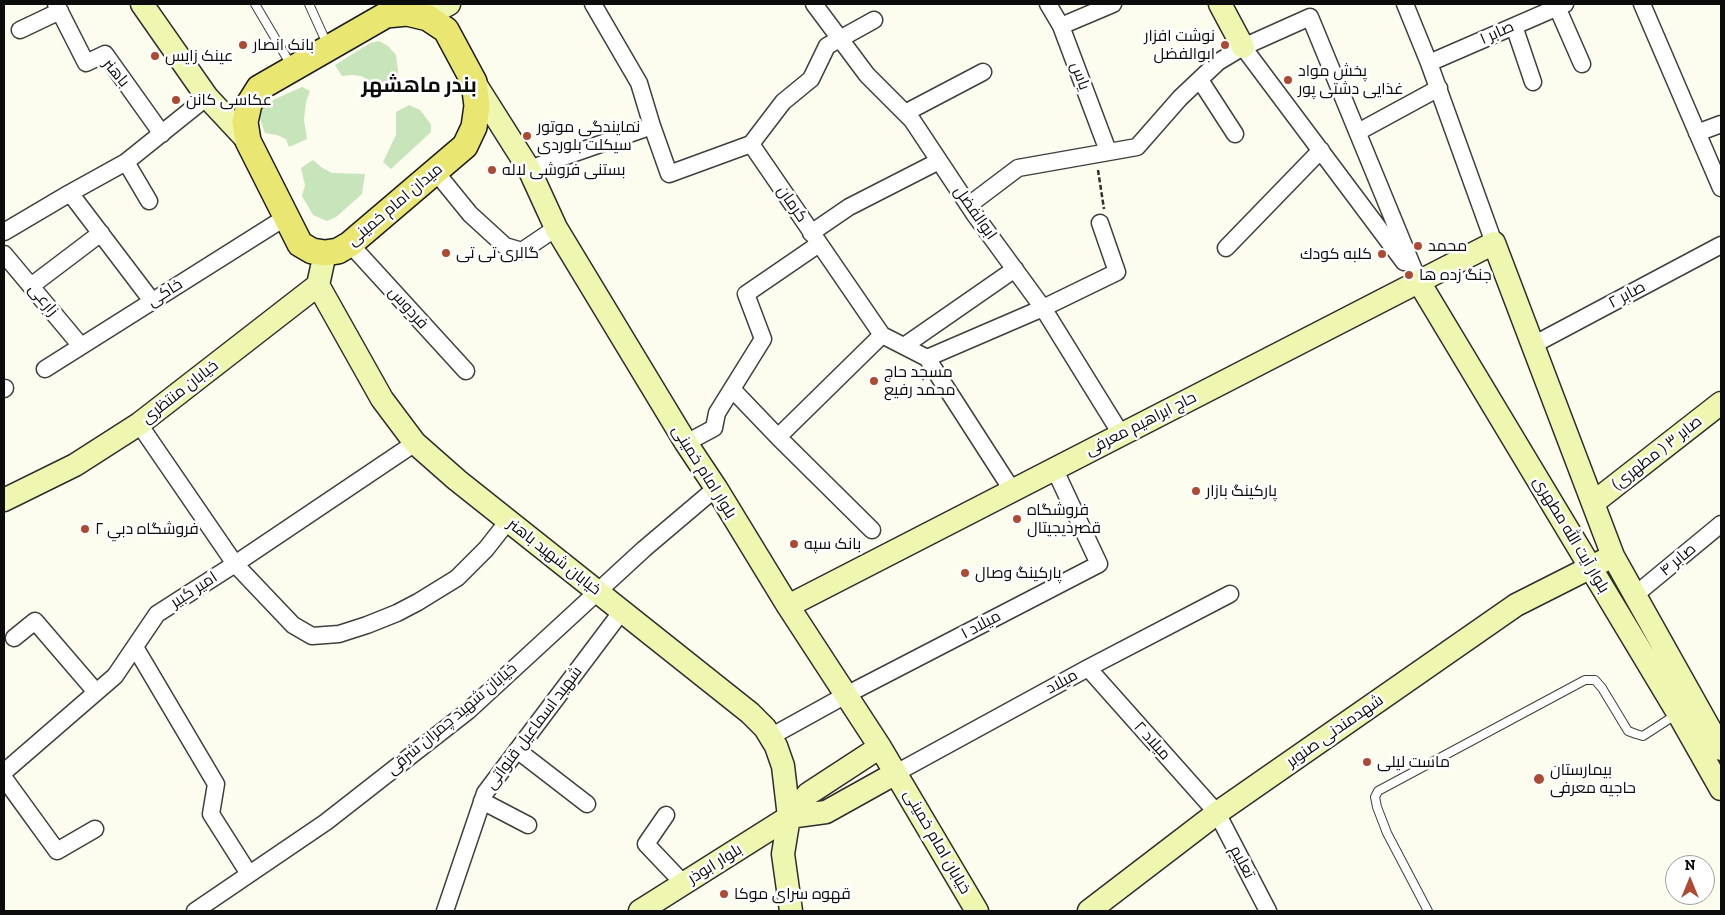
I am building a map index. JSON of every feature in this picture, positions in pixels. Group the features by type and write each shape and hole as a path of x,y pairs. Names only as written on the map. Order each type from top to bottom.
{"main road":[{"name":"میدان امام خمینی","path":"387,9 428,18 441,12 474,82 477,106 474,127 465,146 350,244 338,251 325,253 312,251 300,244 248,141 245,122 249,104 259,88 329,48 387,9"}],"street":[{"path":"142,4 207,97 248,141"},
{"path":"387,9 409,4"},
{"path":"593,4 639,83 669,174 751,144 783,102 811,79 828,46 874,20"},
{"name":"ابوالفضل","path":"814,4 867,74 912,120 969,205 1043,308 1121,434"},
{"name":"یاس","path":"1048,4 1062,26 1102,153"},
{"path":"1062,26 1113,4"},
{"path":"1220,4 1243,48 1419,282"},
{"path":"1405,4 1429,63 1494,243"},
{"path":"1642,4 1721,188"},
{"path":"1561,6 1582,64"},
{"name":"صابر ۱","path":"1429,63 1561,6"},
{"path":"20,30 58,8"},
{"name":"باهنر","path":"58,8 86,63 104,54 162,134"},
{"path":"969,205 1018,168 1137,147 1180,98 1218,62 1243,48 1310,17 1419,282"},
{"path":"1514,26 1533,82"},
{"path":"905,113 984,72"},
{"path":"1200,80 1235,134"},
{"name":"بلوار امام خمینی","path":"474,82 528,166 556,228 686,443 896,773"},
{"path":"1358,132 1438,88"},
{"path":"4,232 126,162 207,97"},
{"path":"1698,133 1721,124"},
{"path":"528,166 652,126"},
{"name":"کرمان","path":"751,144 882,335 927,358"},
{"path":"1226,248 1321,150"},
{"path":"686,443 714,428 717,413 763,339 746,294 815,239 849,207 939,161"},
{"path":"126,162 149,202"},
{"path":"436,171 470,214 505,246 522,251 556,228"},
{"path":"70,193 152,301"},
{"name":"خاکی","path":"45,369 286,217"},
{"path":"1012,490 927,358 1043,308 1116,272 1100,223"},
{"path":"31,286 100,233"},
{"name":"حاج ابراهیم معرفی","path":"788,606 1494,243"},
{"name":"بلوار آیت الله مطهری","path":"1494,243 1613,556 1721,749"},
{"name":"فردوس","path":"350,244 466,371"},
{"name":"صابر ۲","path":"1533,345 1721,245"},
{"path":"318,285 325,253"},
{"name":"زارعی","path":"4,254 81,346"},
{"path":"904,346 1015,269"},
{"name":"بلوار آیت الله مطهری","path":"1419,282 1678,713 1721,789"},
{"name":"خیابان منتظری","path":"4,500 75,465 139,424 318,285"},
{"name":"خیابان شهید باهنر","path":"318,285 382,400 415,443 457,480 750,713 765,728 776,746 783,766 789,817"},
{"path":"778,437 882,335"},
{"path":"732,389 872,530"},
{"name":"صابر ۳ ( مطهری)","path":"1593,503 1721,403"},
{"path":"139,424 235,564 293,624 312,636 339,634 367,625 397,613 438,590 457,578 486,549 508,521"},
{"name":"امیر کبیر","path":"4,772 115,676 157,614 415,443"},
{"name":"میلاد ۱","path":"770,737 846,695 1099,564 1054,468"},
{"name":"خیابان شهید چمران شرقی","path":"195,911 326,822 468,710 644,549 716,488"},
{"name":"صابر ۴","path":"1635,596 1721,524"},
{"name":"شهدمندنی صنوبر","path":"1089,911 1217,813 1516,606 1613,556"},
{"name":"میلاد","path":"896,773 1088,668 1230,594"},
{"name":"شهید اسماعیل قنواتی","path":"445,911 485,793 622,611"},
{"path":"14,638 35,621 96,692"},
{"path":"135,647 216,784 211,814 249,874"},
{"name":"میلاد ۲","path":"1088,668 1217,813"},
{"path":"791,911 783,854 789,817 808,794 880,747"},
{"path":"517,750 587,804"},
{"path":"789,817 826,812 896,773"},
{"name":"خیابان امام خمینی","path":"896,773 977,911"},
{"path":"4,778 57,851 95,829"},
{"path":"482,801 528,825"},
{"name":"تعلیم","path":"1217,813 1268,911"},
{"path":"666,815 646,844 684,884"},
{"name":"بلوار ابوذر","path":"640,911 789,817"}],"lane":[{"path":"254,4 293,69"},
{"path":"309,4 329,48"},
{"path":"1428,911 1387,833 1377,807 1375,796 1378,791 1584,680 1595,680 1602,688 1628,731 1636,734 1643,736 1648,734 1678,713"}],"path":[{"path":"1100,223 1105,207 1102,153"}],"green space":[{"path":"379,41 388,46 396,55 398,71 395,87 384,91 361,76 342,76 335,65 370,43"},
{"path":"302,87 310,91 306,102 304,120 307,139 289,147 286,139 265,133 259,116 261,109 273,100"},
{"path":"409,105 420,110 431,125 431,132 391,169 383,162 396,135 396,112"},
{"path":"313,160 332,173 365,174 362,194 336,217 327,221 313,215 302,196 305,185 301,168"}],"place":[{"name":"بانک انصار","path":"243,45"},
{"name":"نوشت افزار ابوالفضل","path":"1225,45"},
{"name":"عینک زایس","path":"155,56"},
{"name":"پخش مواد غذایی دشتی پور","path":"1288,80"},
{"name":"عکاسی کانن","path":"176,100"},
{"name":"نمایندگی موتور سیکلت بلوردی","path":"527,136"},
{"name":"بستنی فروشی لاله","path":"492,170"},
{"name":"محمد","path":"1418,246"},
{"name":"گالری تی تی","path":"446,253"},
{"name":"كلبه كودك","path":"1382,254"},
{"name":"جنگ زده ها","path":"1409,275"},
{"name":"مسجد حاج محمد رفیع","path":"874,381"},
{"name":"پارکینگ بازار","path":"1196,491"},
{"name":"فروشگاه قصردیجیتال","path":"1017,519"},
{"name":"فروشگاه دبي ٢","path":"85,529"},
{"name":"بانک سپه","path":"794,544"},
{"name":"پارکینگ وصال","path":"965,573"},
{"name":"ماست لیلی","path":"1367,762"},
{"name":"بیمارستان حاجیه معرفی","path":"1539,779"},
{"name":"قهوه سرای موکا","path":"724,894"}],"district":[{"name":"بندر ماهشهر","path":"419,86"}]}
